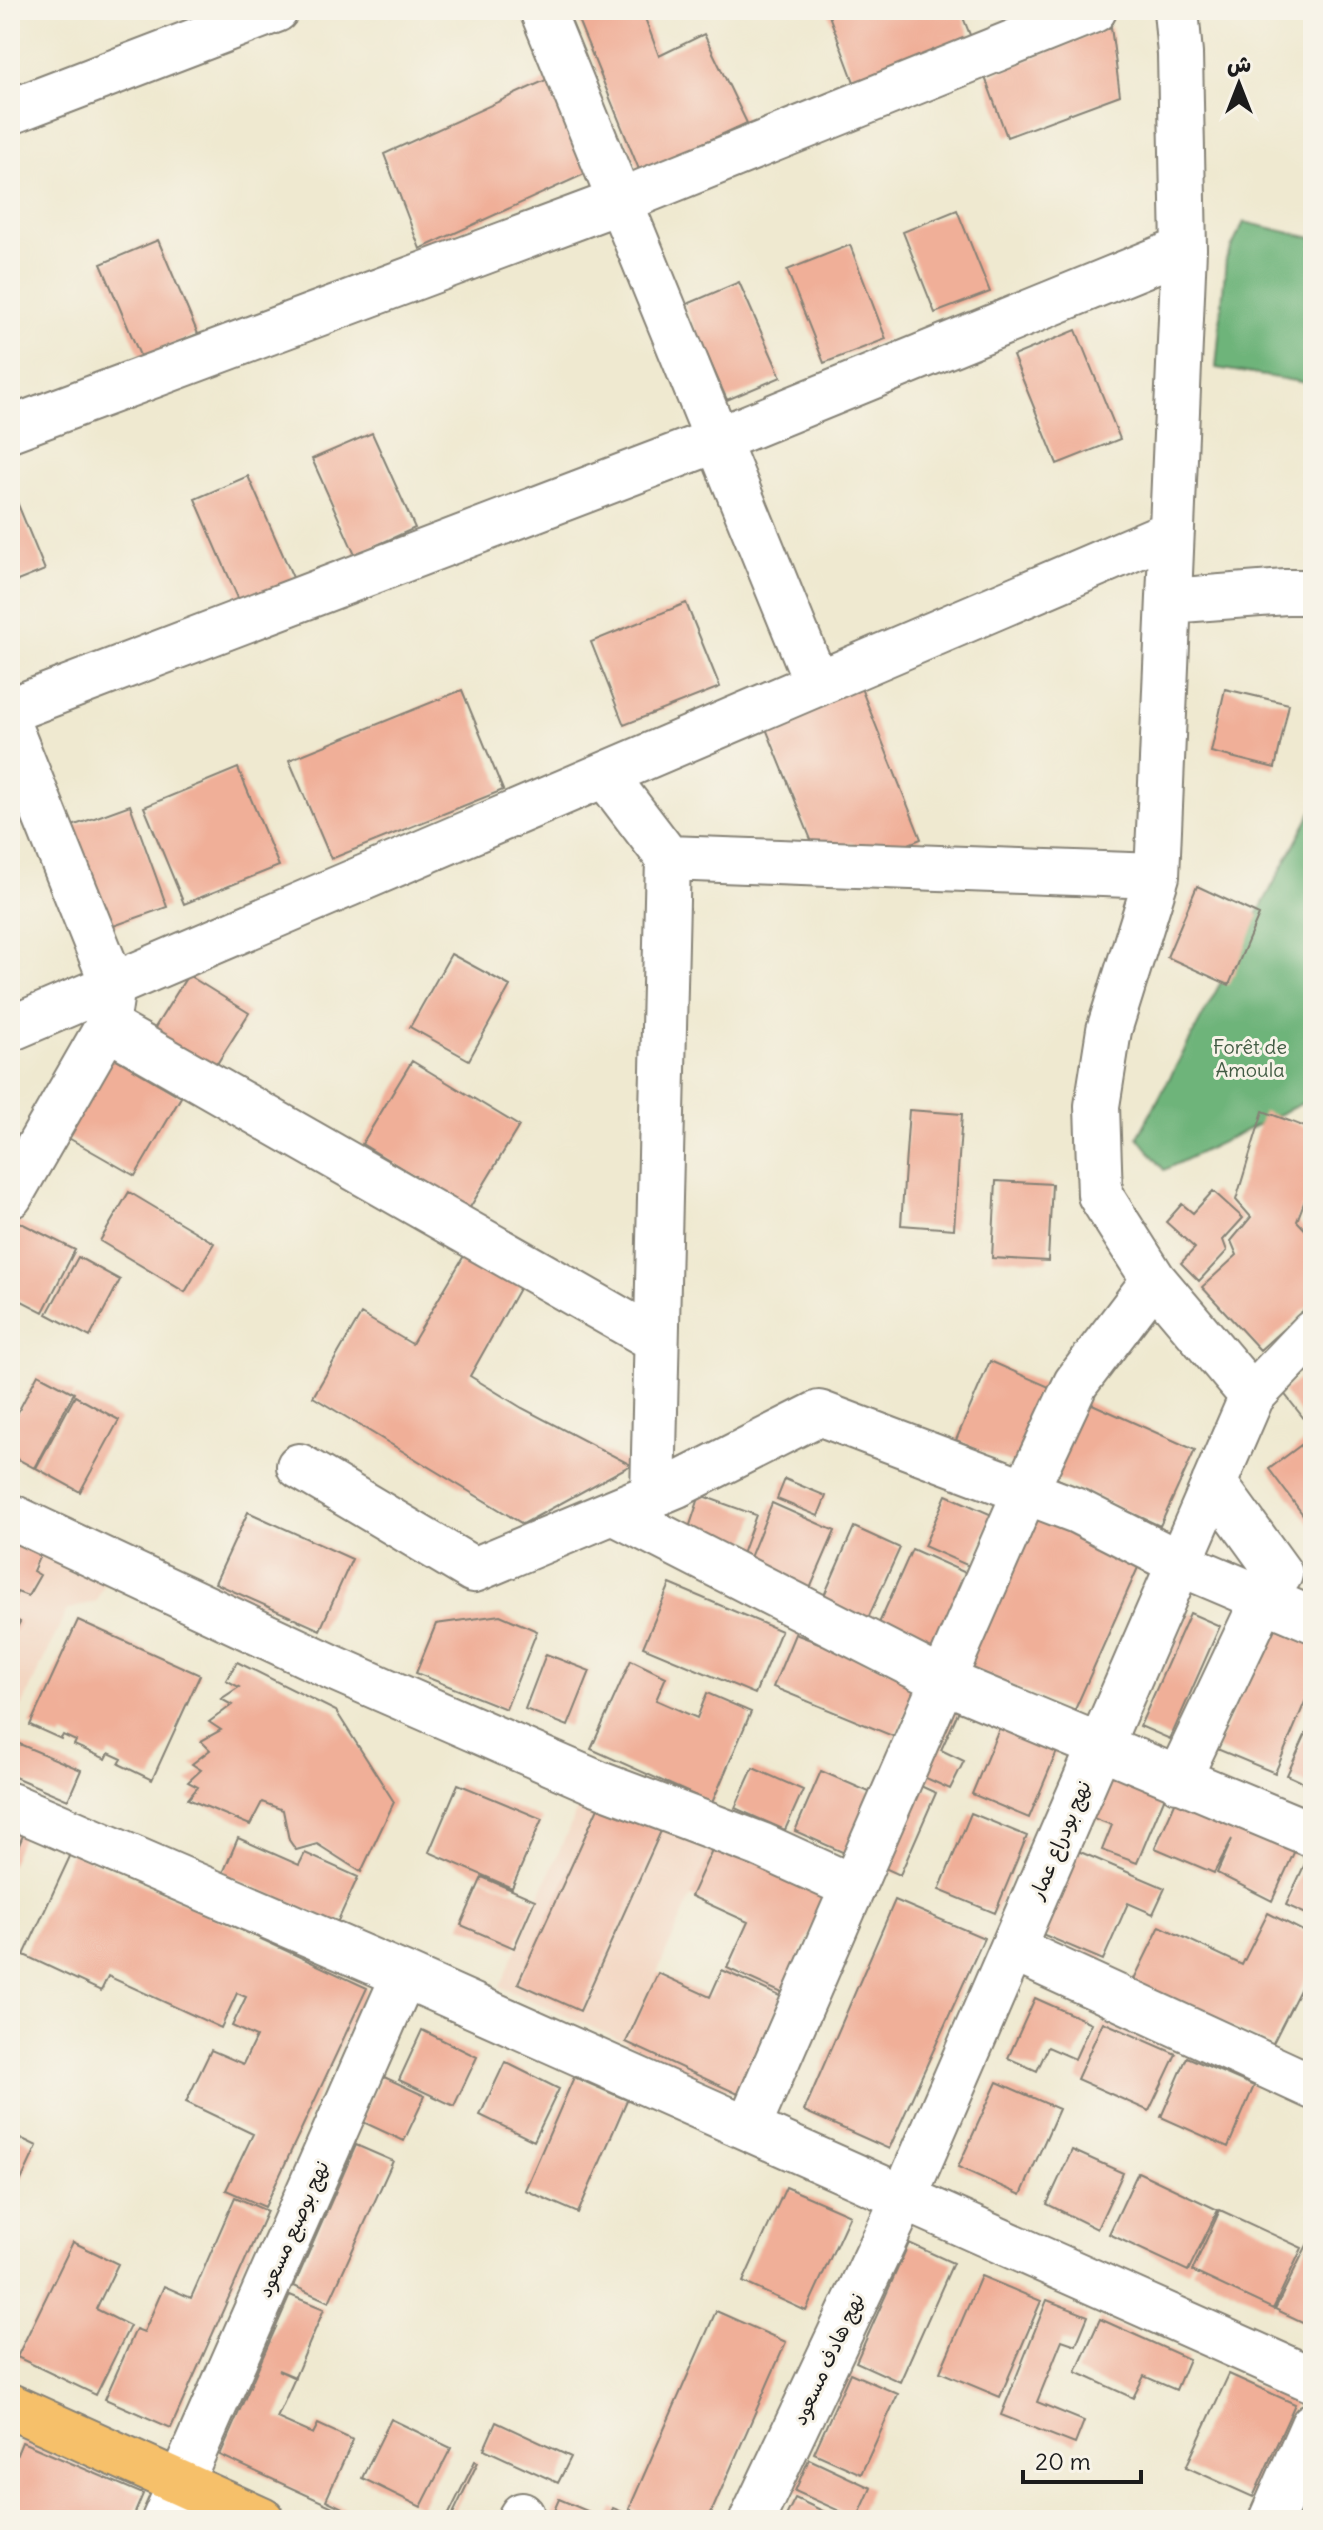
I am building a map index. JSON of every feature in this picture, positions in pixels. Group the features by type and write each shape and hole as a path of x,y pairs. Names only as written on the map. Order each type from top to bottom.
{"main road":[{"path":"10,2406 172,2502 262,2520"}],"street":[{"path":"10,112 276,10"},
{"path":"542,10 817,684"},
{"path":"10,429 620,201 1094,10"},
{"path":"1176,10 1180,54 1184,249 1157,876 1109,1030 1097,1106 1100,1195 1154,1280 1252,1396 1313,1332"},
{"path":"10,710 717,440 1184,249"},
{"path":"10,1029 110,1006 605,775 1172,532"},
{"path":"1169,601 1313,592"},
{"path":"10,729 110,1006 656,1340"},
{"path":"605,775 668,858 656,1340 634,1504"},
{"path":"668,858 1157,876"},
{"path":"10,1196 110,1006"},
{"path":"748,2128 942,1680 1076,1383 1154,1280"},
{"name":"نهج بودراع عمار","path":"904,2198 1252,1396"},
{"path":"299,1466 474,1570 634,1504 819,1413 1077,1511 1179,1563 1286,1583"},
{"path":"1214,1483 1313,1620"},
{"path":"634,1504 942,1680 1313,1835"},
{"path":"10,1516 334,1668 597,1783 761,1845 853,1887"},
{"path":"1178,1780 1286,1583"},
{"path":"10,1805 404,1975 1313,2380"},
{"path":"1013,1949 1313,2087"},
{"name":"نهج بوصبع مسعود","path":"172,2502 404,1975"},
{"name":"نهج هادف مسعود","path":"752,2520 904,2198"},
{"path":"1271,2520 1313,2425"}],"shaded area":[{"path":"10,1526 109,1573 97,1601 67,1610 10,1726"},
{"path":"583,1796 716,1841 626,2042 500,1987"}],"green space":[{"path":"1244,222 1313,238 1313,384 1216,368 1226,259"},
{"name":"Forêt de Amoula","path":"1313,810 1313,1098 1164,1170 1138,1137"}],"building":[{"path":"574,10 642,10 659,56 704,34 747,123 640,172"},
{"path":"827,10 960,10 972,40 854,82"},
{"path":"1111,27 1120,95 1007,137 985,77"},
{"path":"548,79 589,172 420,249 384,154"},
{"path":"957,210 990,292 935,313 903,232"},
{"path":"158,240 198,334 141,358 101,264"},
{"path":"850,245 886,339 824,363 787,270"},
{"path":"739,282 781,377 727,400 685,305"},
{"path":"1076,330 1120,439 1057,464 1013,356"},
{"path":"372,433 415,528 355,555 312,459"},
{"path":"248,476 295,582 241,605 195,499"},
{"path":"10,485 45,570 10,584"},
{"path":"686,603 720,687 624,725 591,642"},
{"path":"859,683 921,839 862,863 854,842 818,857 763,721"},
{"path":"1225,689 1289,704 1275,768 1211,752"},
{"path":"462,690 503,790 331,859 289,760"},
{"path":"238,768 279,866 184,904 144,807"},
{"path":"130,805 167,907 108,928 72,826"},
{"path":"1197,886 1259,915 1229,985 1167,957"},
{"path":"451,954 510,986 469,1060 410,1027"},
{"path":"188,975 249,1013 210,1075 149,1037"},
{"path":"104,1052 181,1097 135,1176 58,1132"},
{"path":"412,1061 519,1126 469,1209 362,1144"},
{"path":"909,1110 962,1114 954,1229 901,1225"},
{"path":"1263,1111 1313,1130 1313,1179 1297,1221 1313,1238 1313,1302 1260,1350 1202,1287 1237,1255 1231,1241 1251,1217 1236,1200"},
{"path":"996,1181 1052,1184 1048,1261 992,1258"},
{"path":"1213,1191 1243,1218 1223,1240 1227,1251 1199,1281 1181,1263 1195,1248 1166,1222 1182,1204 1193,1213"},
{"path":"129,1192 214,1243 185,1292 100,1241"},
{"path":"17,1221 75,1250 43,1312 10,1295 10,1233"},
{"path":"465,1254 521,1285 470,1376 522,1408 631,1465 523,1524 313,1397 361,1314 412,1344"},
{"path":"78,1257 120,1280 90,1337 47,1314"},
{"path":"990,1361 1056,1390 1022,1468 956,1440"},
{"path":"1313,1368 1313,1430 1283,1392"},
{"path":"38,1374 74,1393 34,1468 10,1455 10,1427"},
{"path":"1072,1395 1195,1450 1160,1526 1038,1470"},
{"path":"75,1396 119,1420 80,1492 36,1468"},
{"path":"1313,1436 1313,1521 1310,1524 1269,1469"},
{"path":"785,1479 826,1496 818,1516 777,1499"},
{"path":"700,1495 756,1515 741,1557 686,1537"},
{"path":"946,1495 992,1515 969,1566 924,1546"},
{"path":"772,1503 835,1531 806,1598 745,1570"},
{"path":"1032,1505 1144,1554 1074,1712 962,1664"},
{"path":"248,1512 352,1559 320,1630 215,1583"},
{"path":"854,1527 900,1548 864,1627 819,1607"},
{"path":"10,1541 40,1555 33,1571 40,1575 28,1596 17,1592 10,1607"},
{"path":"912,1549 966,1573 930,1654 876,1630"},
{"path":"670,1584 781,1631 755,1694 643,1647"},
{"path":"1190,1613 1220,1626 1170,1739 1140,1726"},
{"path":"500,1615 537,1631 506,1709 416,1673 436,1624"},
{"path":"10,1617 20,1622 10,1641"},
{"path":"78,1620 200,1675 152,1780 119,1764 122,1759 109,1753 106,1759 74,1745 76,1741 63,1735 61,1739 30,1725"},
{"path":"1269,1626 1313,1644 1313,1683 1275,1773 1217,1749"},
{"path":"795,1634 919,1681 895,1737 773,1687"},
{"path":"546,1654 590,1671 568,1726 525,1709"},
{"path":"631,1660 666,1677 656,1700 697,1718 707,1693 751,1712 712,1803 591,1749"},
{"path":"237,1662 336,1711 394,1802 361,1872 317,1844 296,1850 289,1840 283,1810 262,1802 250,1825 188,1799 198,1787 188,1782 201,1770 192,1764 210,1750 201,1741 221,1730 209,1722 232,1705 221,1699 239,1687 226,1680"},
{"path":"948,1699 961,1706 941,1750 964,1761 950,1789 913,1772"},
{"path":"1313,1718 1313,1787 1287,1775"},
{"path":"1000,1726 1058,1749 1029,1818 972,1794"},
{"path":"10,1740 81,1770 68,1800 10,1775"},
{"path":"1106,1763 1168,1789 1137,1863 1102,1850 1112,1825 1085,1815"},
{"path":"753,1768 803,1790 785,1830 735,1808"},
{"path":"821,1771 876,1795 849,1855 795,1831"},
{"path":"912,1782 936,1793 900,1875 876,1864"},
{"path":"458,1784 542,1819 512,1888 429,1852"},
{"path":"1179,1794 1297,1846 1272,1901 1217,1873 1232,1839 1214,1873 1155,1848"},
{"path":"600,1803 661,1831 580,2011 518,1983"},
{"path":"971,1813 1027,1836 995,1913 939,1890"},
{"path":"10,1819 27,1826 10,1866"},
{"path":"238,1838 299,1865 305,1853 358,1877 337,1923 223,1873"},
{"path":"716,1841 828,1893 782,1993 727,1968 748,1922 691,1896"},
{"path":"1078,1851 1165,1888 1153,1914 1128,1903 1103,1960 1042,1934"},
{"path":"72,1852 367,1988 265,2207 226,2190 253,2134 186,2102 211,2050 243,2064 256,2037 232,2026 246,1997 237,1993 221,2028 108,1976 101,1991 24,1955"},
{"path":"1308,1857 1313,1859 1313,1917 1286,1905"},
{"path":"482,1877 535,1900 514,1948 461,1925"},
{"path":"895,1900 984,1938 889,2149 804,2111"},
{"path":"1268,1913 1313,1936 1313,1964 1272,2045 1133,1981 1160,1926 1242,1965"},
{"path":"722,1970 782,1997 738,2094 626,2042 658,1973 710,1997"},
{"path":"1035,1998 1091,2023 1075,2059 1048,2047 1037,2071 1008,2058"},
{"path":"1103,2022 1176,2054 1149,2111 1077,2079"},
{"path":"422,2030 477,2057 454,2106 399,2080"},
{"path":"1187,2057 1254,2086 1228,2147 1161,2117"},
{"path":"505,2062 559,2089 534,2141 480,2115"},
{"path":"382,2076 425,2096 404,2141 361,2121"},
{"path":"574,2077 627,2100 578,2213 525,2190"},
{"path":"997,2082 1059,2109 1021,2195 958,2167"},
{"path":"10,2133 37,2146 10,2204"},
{"path":"356,2145 393,2161 329,2302 294,2286"},
{"path":"1072,2150 1123,2173 1097,2229 1047,2204"},
{"path":"1138,2172 1218,2210 1188,2271 1109,2234"},
{"path":"786,2187 850,2215 806,2311 743,2282"},
{"path":"235,2197 267,2211 171,2428 105,2399 136,2329 144,2332 164,2286 191,2298"},
{"path":"1220,2210 1302,2248 1273,2309 1192,2271"},
{"path":"1313,2238 1313,2327 1275,2309"},
{"path":"73,2242 118,2264 96,2309 130,2326 96,2395 17,2357"},
{"path":"909,2243 953,2263 900,2382 856,2362"},
{"path":"981,2276 1041,2301 1000,2397 940,2372"},
{"path":"290,2295 324,2309 295,2377 278,2370 295,2378 277,2418 313,2434 318,2424 353,2440 326,2500 367,2520 361,2520 220,2455"},
{"path":"1047,2300 1088,2316 1076,2345 1062,2340 1037,2402 1084,2421 1075,2444 1001,2415"},
{"path":"716,2311 786,2342 708,2520 654,2520 629,2509"},
{"path":"1100,2319 1189,2359 1176,2390 1144,2376 1133,2398 1076,2372"},
{"path":"850,2373 898,2394 861,2474 814,2453"},
{"path":"1229,2374 1295,2404 1253,2497 1186,2467"},
{"path":"391,2419 451,2448 421,2507 362,2478"},
{"path":"496,2422 571,2457 558,2483 484,2449"},
{"path":"22,2442 143,2494 132,2520 10,2520 10,2471"},
{"path":"809,2459 871,2488 857,2519 795,2491"},
{"path":"475,2461 478,2462 450,2520 446,2520"},
{"path":"795,2498 842,2520 784,2520"},
{"path":"559,2499 608,2520 550,2520"},
{"path":"613,2508 642,2520 608,2520"}]}
